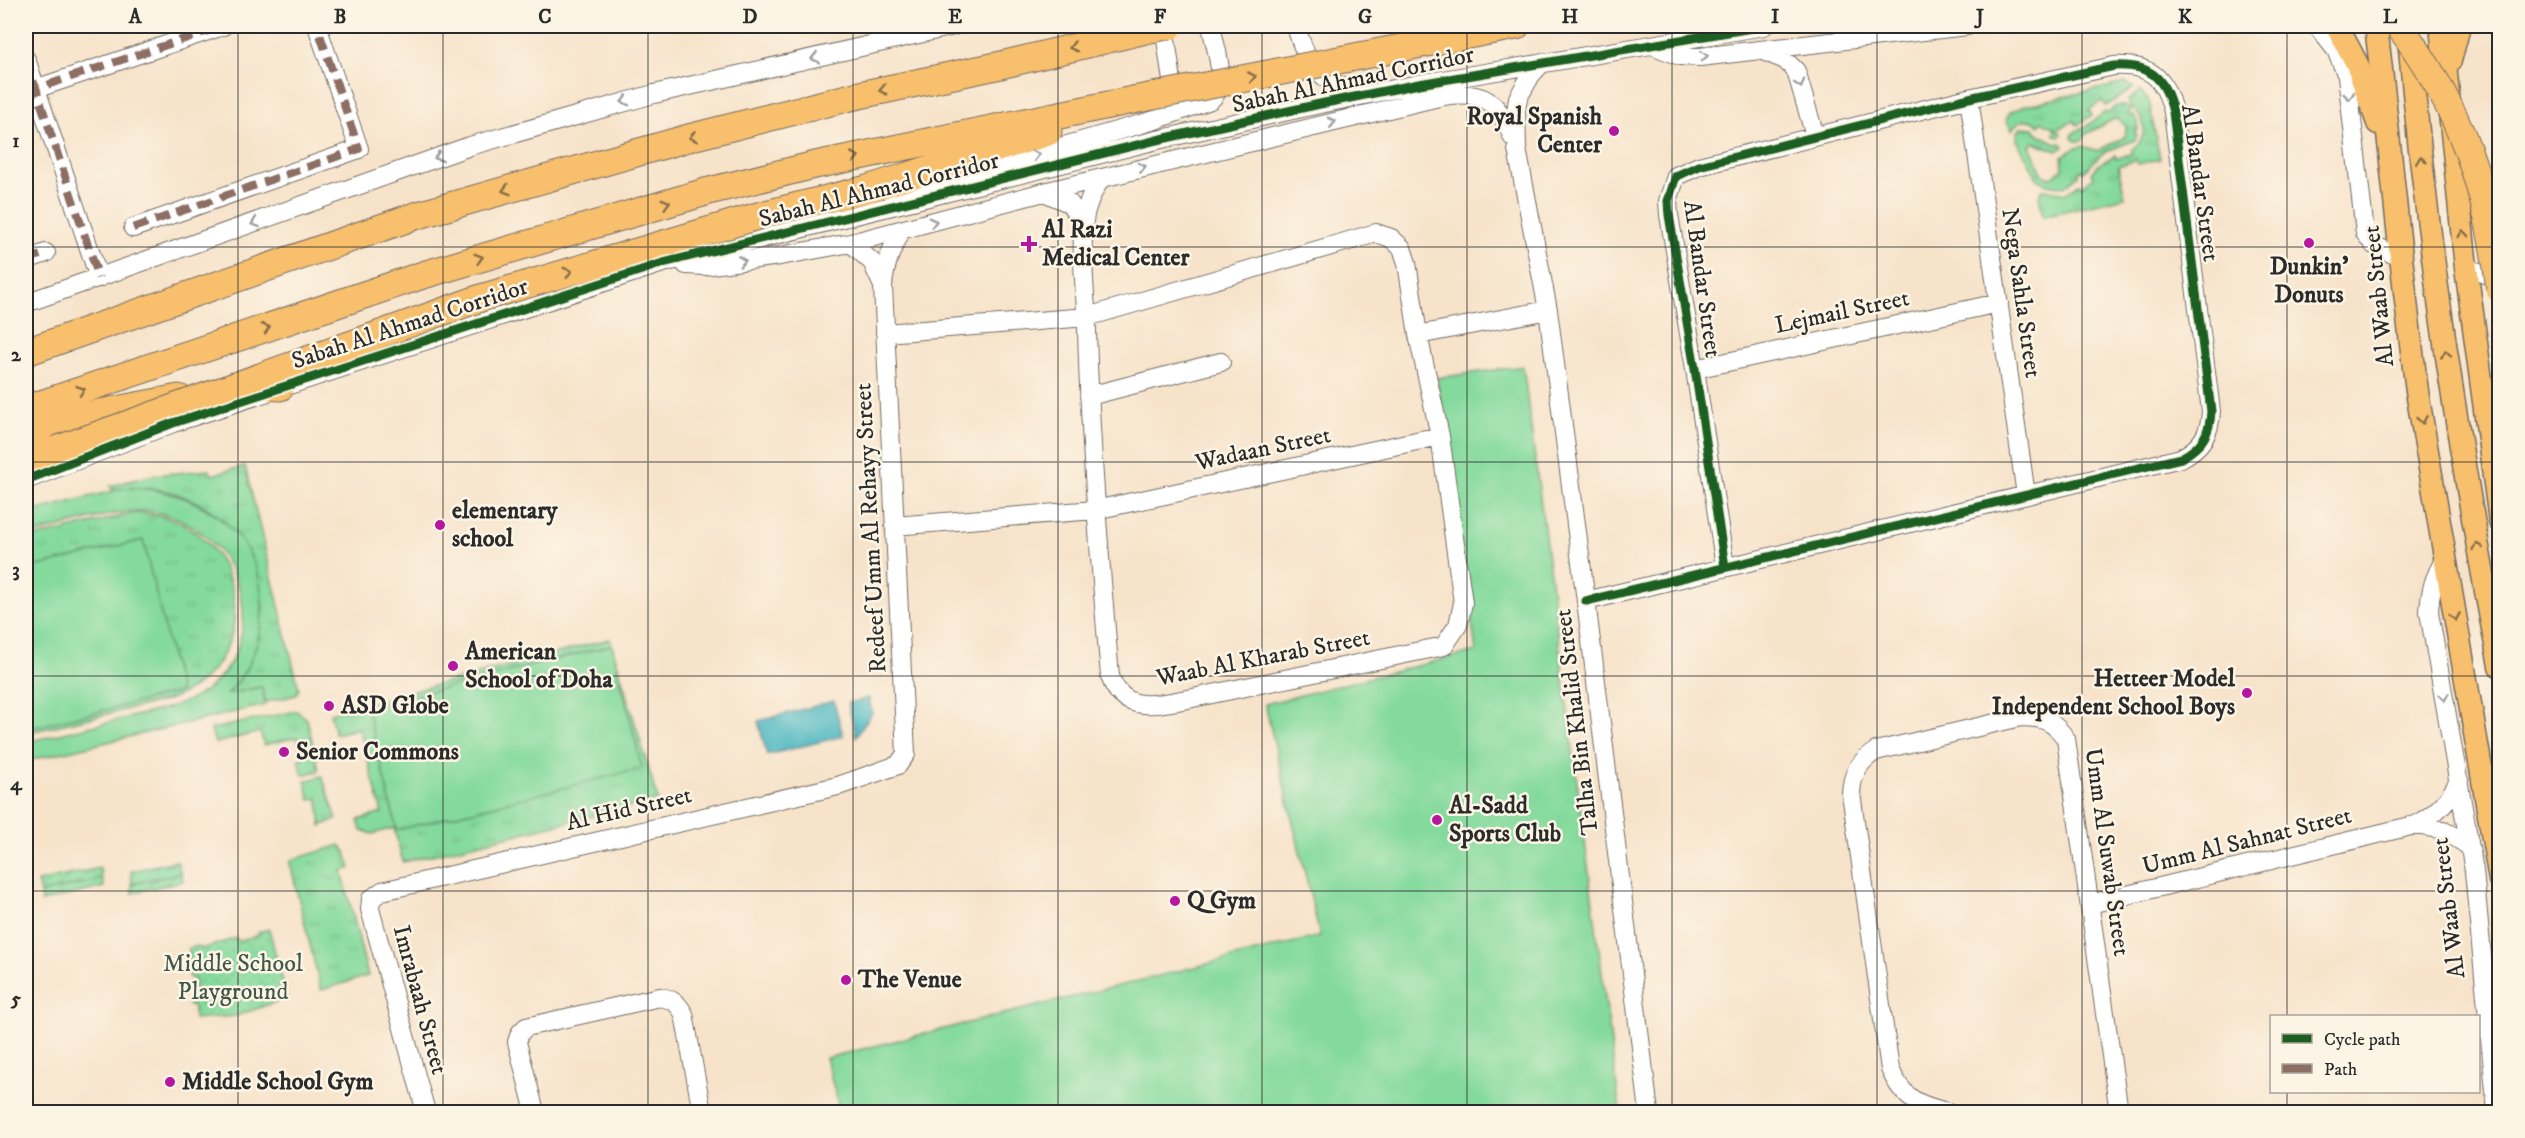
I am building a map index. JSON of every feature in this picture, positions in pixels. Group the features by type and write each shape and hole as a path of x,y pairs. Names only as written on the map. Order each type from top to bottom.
{"highway":[{"path":"26,352 415,216 725,129 855,96 1001,65 1134,29 1169,26"},
{"name":"Sabah Al Ahmad Corridor","path":"26,409 423,275 709,191 815,165 1081,110 1516,26"},
{"path":"2399,26 2415,46 2448,103 2466,141 2489,226 2499,289"},
{"path":"26,462 481,298 765,214 867,189 1006,146 1056,129 1081,110"},
{"path":"26,435 70,420 150,403 254,386 280,387"}],"main road":[{"path":"2337,26 2357,64 2392,161"},
{"name":"Al Waab Street","path":"2376,26 2418,398 2499,880"},
{"path":"2408,26 2420,158 2457,429 2499,666"},
{"path":"2441,26 2466,268 2499,521"},
{"path":"2446,80 2459,26"}],"street":[{"path":"31,90 223,26"},
{"path":"133,228 358,149 317,26"},
{"path":"26,303 492,140 654,94 954,26"},
{"path":"1164,26 1177,112 1182,124 1191,133"},
{"path":"843,220 868,204 896,194 1177,112 1210,100 1216,96 1220,86 1211,26"},
{"path":"1296,26 1303,49 1316,70 1336,86 1363,95"},
{"name":"Sabah Al Ahmad Corridor","path":"26,480 173,423 663,263 1191,133 1363,95 1764,26"},
{"path":"1649,44 1680,56 1700,57 1967,26"},
{"path":"2317,26 2336,50 2347,76 2365,233 2374,244 2402,258"},
{"path":"1762,51 1785,60 1796,71 1815,136"},
{"path":"26,59 31,90 99,278"},
{"name":"Talha Bin Khalid Street","path":"1542,63 1531,75 1518,98 1517,149 1548,310 1649,1113"},
{"name":"Al Bandar Street","path":"1586,601 2181,458 2194,451 2205,440 2211,426 2211,411 2173,112 2165,87 2157,76 2147,70 2125,65 1969,98 1815,136 1699,165 1676,176 1670,188 1669,215 1725,567"},
{"name":"Sabah Al Ahmad Corridor","path":"663,263 704,266 780,256 851,243 1101,178 1443,96 1467,94"},
{"name":"Talha Bin Khalid Street","path":"1467,94 1477,95 1494,104 1505,120 1517,149"},
{"name":"Nega Sahla Street","path":"1969,98 2026,495"},
{"name":"Waab Al Kharab Street","path":"1087,317 1376,233 1391,238 1402,248 1407,263 1440,436 1463,603 1458,625 1443,646 1188,699 1146,705 1133,703 1122,697 1114,688 1110,676 1095,510 1089,396 1084,223 1089,200 1101,178"},
{"path":"1044,192 1069,203 1084,223"},
{"name":"Redeef Umm Al Rehayy Street","path":"898,765 906,754 906,738 883,286 885,267 893,245 902,230"},
{"name":"Redeef Umm Al Rehayy Street","path":"851,243 872,262 883,286"},
{"path":"26,260 46,253"},
{"path":"2466,268 2486,274 2499,282"},
{"name":"Lejmail Street","path":"1695,369 1998,303"},
{"path":"1419,335 1548,310"},
{"path":"885,333 1087,317"},
{"path":"1089,396 1221,362"},
{"name":"Wadaan Street","path":"894,526 1095,510 1440,436"},
{"name":"Al Waab Street","path":"2445,559 2434,578 2429,612 2479,907 2498,1113"},
{"name":"Umm Al Suwab Street","path":"1947,1113 1919,1105 1906,1096 1896,1083 1890,1069 1851,793 1852,779 1866,757 1876,751 2021,717 2048,720 2060,729 2066,739 2119,1113"},
{"name":"Al Hid Street","path":"371,899 382,891 838,786 898,765"},
{"name":"Umm Al Sahnat Street","path":"2090,904 2415,825 2441,808 2451,795 2458,780"},
{"name":"Umm Al Sahnat Street","path":"2415,825 2444,830 2470,847"},
{"name":"Imrabaah Street","path":"371,899 370,909 426,1113"},
{"path":"535,1113 517,1042 520,1033 526,1027 660,997 670,999 679,1005 684,1014 702,1113"}],"green space":[{"path":"2125,83 2134,88 2106,106 2102,101 2089,110 2092,115 2077,125 2073,120 2058,130 2061,134 2059,136 2054,135 2055,128 2041,121 2039,125 2024,120 2017,123 2012,130 2006,120 2010,112 2027,105"},
{"path":"2140,91 2149,101 2160,159 2138,164 2136,160 2118,166 2125,197 2043,216 2039,196 2041,191 2046,189 2065,194 2079,184 2082,186 2093,177 2091,173 2099,164 2115,155 2117,159 2132,153 2131,150 2142,139 2144,127 2139,115 2128,104 2128,100"},
{"path":"2116,106 2124,106 2132,110 2128,114 2131,117 2134,115 2138,122 2138,130 2134,133 2137,134 2135,140 2104,152 2064,187 2044,183 2037,178 2017,140 2017,133 2021,127 2034,128 2037,133 2056,143 2061,142 2064,147 2057,151 2034,142 2030,146 2042,173 2046,177 2052,177 2063,169 2062,156 2072,150 2082,146 2097,151 2125,137 2126,126 2116,118 2086,134 2081,141 2075,141 2072,138 2072,134 2105,112 2107,114"},
{"name":"Al-Sadd Sports Club","path":"1523,366 1620,1112 840,1112 826,1058 1320,936 1265,704 1476,651 1437,378"},
{"path":"245,466 299,689 296,695 266,702 261,687 226,694 238,682 247,667 259,635 262,603 256,573 244,546 226,523 202,505 175,493 145,488 113,490 110,486 153,475 209,470 212,475"},
{"path":"124,488 152,490 179,496 204,507 225,523 242,542 255,565 261,591 261,621 250,660 240,678 227,694 262,687 265,705 26,761 26,742 168,708 205,691 227,668 239,642 243,614 238,587 227,561 208,539 184,522 155,512 126,512 26,536 26,513"},
{"path":"135,513 169,518 196,533 217,555 230,582 234,611 230,640 215,667 182,694 160,702 26,733 26,539"},
{"path":"143,540 180,692 26,729 26,569"},
{"path":"610,639 658,800 403,862 394,828 372,834 361,830 358,820 382,813 359,728 335,734 330,713"},
{"path":"612,645 642,768 397,830 367,708"},
{"path":"297,711 307,719 318,771 303,775 298,760 303,758 297,737 264,745 260,732 215,743 211,729"},
{"path":"322,776 337,819 321,826 318,798 310,800 305,781"},
{"path":"340,845 345,851 351,868 342,871 368,976 321,990 290,863 291,860"},
{"path":"177,861 181,873 132,884 131,871"},
{"path":"100,868 102,879 40,893 37,882"},
{"path":"181,873 183,881 132,893 132,884"},
{"path":"102,879 104,887 41,902 40,893"},
{"name":"Middle School Playground","path":"269,929 287,998 236,1016 194,1019 194,1007 188,1005 193,1002 195,980 189,977 189,948 199,946 201,949 236,938 239,941 259,935 258,932"}],"water":[{"path":"869,698 872,713 856,737 848,703"},
{"path":"834,701 843,736 767,755 758,721"}],"marked path":[{"path":"26,92 223,26"},
{"path":"133,228 359,149 317,26"},
{"path":"26,59 99,278"},
{"path":"26,260 46,253"}],"cycle path":[{"path":"26,480 173,423 663,263 1157,140 1320,104 1419,84 1764,26"},
{"path":"1586,601 2181,458 2199,445 2209,427 2211,411 2173,112 2165,90 2154,75 2137,67 2114,66 1969,98 1699,166 1676,176 1668,201 1669,215 1725,567"}],"place":[{"name":"Royal Spanish Center","path":"1614,131"},
{"name":"Dunkin' Donuts","path":"2309,243"},
{"name":"Al Razi Medical Center","path":"1029,244"},
{"name":"elementary school","path":"440,525"},
{"name":"American School of Doha","path":"453,666"},
{"name":"Hetteer Model Independent School Boys","path":"2247,693"},
{"name":"ASD Globe","path":"329,706"},
{"name":"Senior Commons","path":"284,752"},
{"name":"Al-Sadd Sports Club","path":"1437,820"},
{"name":"Q Gym","path":"1175,901"},
{"name":"The Venue","path":"846,980"},
{"name":"Middle School Gym","path":"170,1082"}]}
